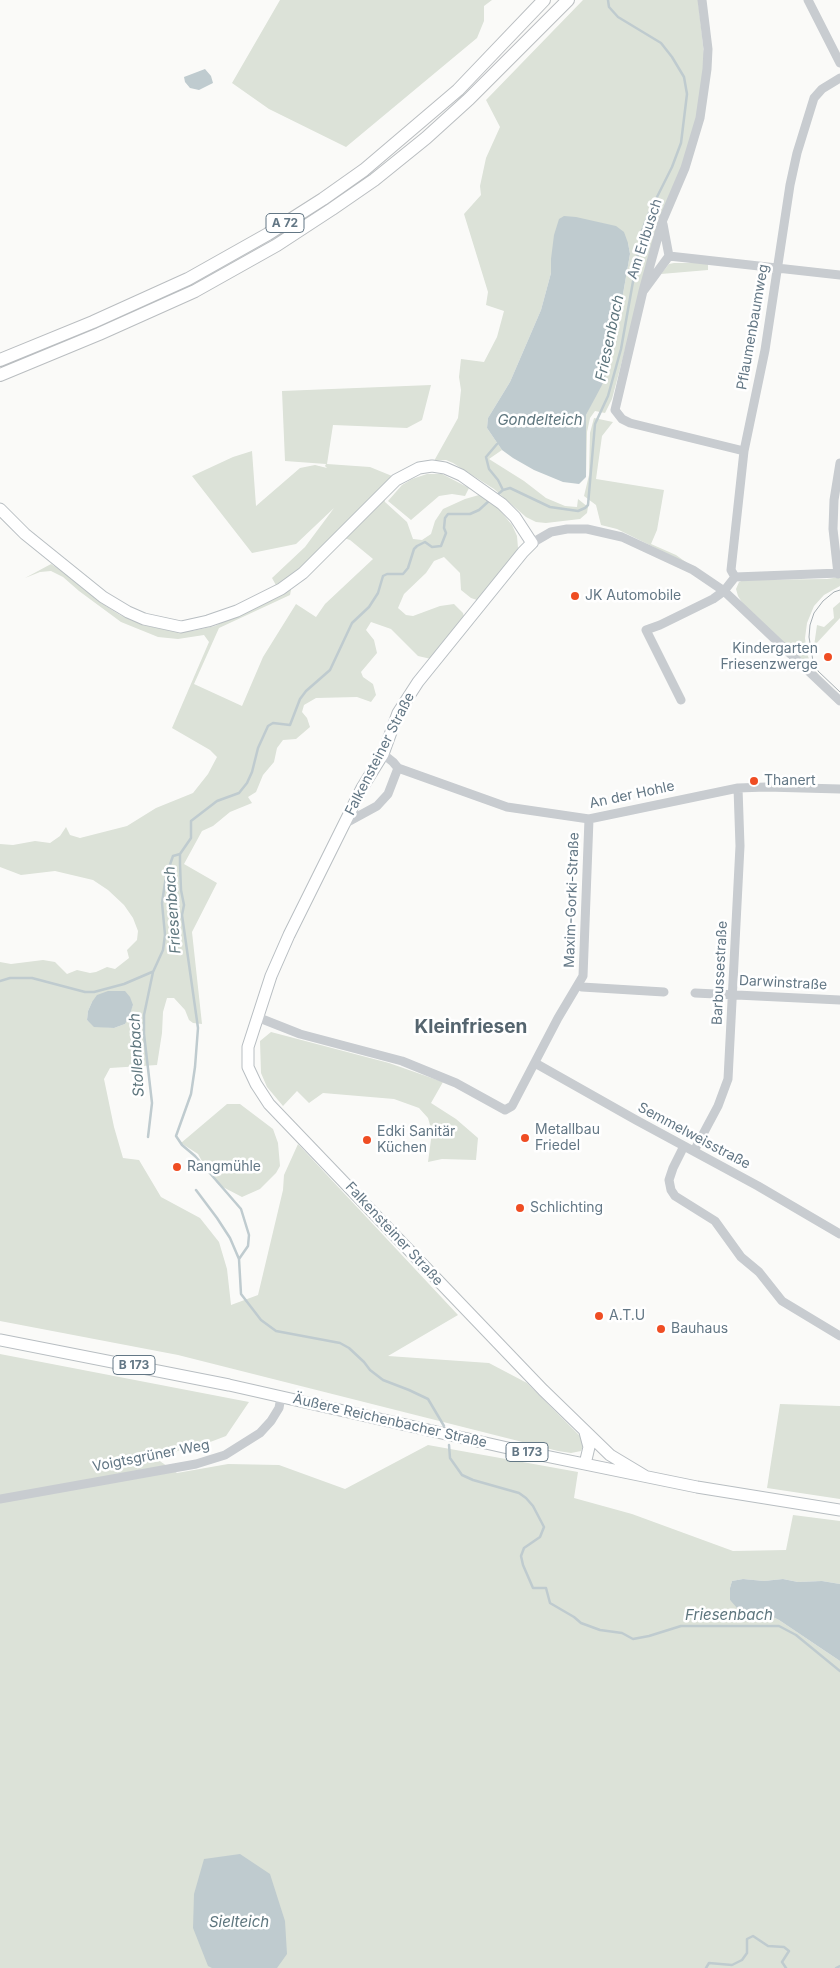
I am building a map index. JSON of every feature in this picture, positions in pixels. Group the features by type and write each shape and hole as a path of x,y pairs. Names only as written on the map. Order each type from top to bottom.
{"highway":[{"name":"A 72","path":"0,360 93,322 188,279 268,234 322,200 364,170 422,123 458,90 544,0"},
{"name":"A 72","path":"0,375 99,334 195,291 277,245 374,180 426,138 469,99 568,0"}],"main road":[{"path":"0,509 25,534 104,597 128,612 144,619 181,627 208,621 237,611 281,589 303,573 396,480 420,468 432,466 445,468 461,475 482,489 516,517 532,543"},
{"name":"Falkensteiner Straße","path":"532,543 409,694 398,713 383,754 362,788 289,935 271,976 248,1047 248,1067 269,1104 464,1309 614,1459 645,1476"},
{"name":"Äußere Reichenbacher Straße","path":"0,1340 142,1367 598,1467 725,1492 840,1510"},
{"path":"585,1431 589,1447 585,1464"},
{"path":"598,1467 601,1452 600,1446"}],"street":[{"name":"Am Erlbusch","path":"702,0 708,50 700,118 685,168 662,222 643,291 615,410 630,423 744,451"},
{"path":"808,0 840,64"},
{"name":"Pflaumenbaumweg","path":"735,577 731,570 744,451 765,350 790,185 797,153 814,98 822,89 840,78"},
{"path":"643,291 669,256 662,222"},
{"path":"669,256 840,275"},
{"path":"681,700 646,630 660,626 713,599 724,591 735,577 839,574 833,536 833,510 840,464"},
{"path":"532,543 551,532 587,528 622,537 693,570 724,591 840,701"},
{"name":"An der Hohle","path":"383,754 398,768 507,807 589,819 738,788 840,789"},
{"path":"344,824 377,806 388,794 398,768"},
{"name":"Barbussestraße","path":"694,1151 726,1087 733,995 740,846 738,788"},
{"name":"Maxim-Gorki-Straße","path":"257,1017 300,1034 402,1062 456,1083 505,1110 512,1106 558,1018 583,976 589,819"},
{"path":"579,984 582,987 664,992"},
{"name":"Darwinstraße","path":"695,993 840,1000"},
{"name":"Semmelweisstraße","path":"535,1063 840,1234"},
{"path":"684,1146 669,1180 671,1190 675,1196 715,1221 741,1257 759,1272 782,1301 840,1336"},
{"name":"Voigtsgrüner Weg","path":"0,1499 196,1464 225,1455 260,1433 279,1408 281,1397"}],"shaded area":[{"path":"280,0 492,0 484,6 484,21 477,38 346,147 269,109 232,83"},
{"path":"583,0 698,0 704,54 703,71 696,120 686,159 644,278 612,399 605,413 595,411 590,418 587,432 586,477 586,415 611,362 630,254 628,243 551,259 551,273 541,310 510,382 488,418 487,428 502,450 489,459 524,481 546,498 565,506 577,507 578,499 588,507 587,513 580,519 546,523 536,522 526,517 494,489 453,463 446,460 434,461 458,418 461,390 459,377 461,359 484,362 497,337 504,311 486,305 488,292 464,214 481,195 480,186 486,158 500,127 486,100"},
{"path":"708,263 708,270 661,274 669,264"},
{"path":"431,385 422,420 407,428 333,425 327,464 370,467 392,476 381,490 385,502 407,522 413,539 422,540 431,534 435,521 443,509 479,495 498,508 512,525 517,536 518,548 480,601 471,598 461,590 460,573 444,557 434,561 426,573 404,594 398,608 406,615 413,616 440,606 454,604 463,613 465,620 431,659 418,656 391,629 371,622 366,630 374,640 377,653 361,672 363,677 373,684 376,695 371,702 357,697 316,698 304,705 302,712 307,718 310,727 296,739 283,740 277,748 274,762 263,775 256,792 248,797 252,803 230,812 213,826 202,831 184,864 217,883 192,932 202,1024 193,1023 174,998 167,998 163,1012 157,1065 110,1068 104,1079 114,1127 123,1158 139,1160 161,1197 200,1218 219,1242 227,1269 231,1305 258,1295 283,1190 284,1175 298,1144 458,1315 388,1356 489,1363 527,1383 581,1437 584,1444 581,1451 571,1453 558,1451 178,1355 0,1321 0,962 11,964 43,960 55,962 67,974 77,970 90,973 107,967 115,969 129,958 127,950 137,940 138,931 133,918 124,905 108,890 93,880 55,871 21,875 0,867 0,844 13,845 35,841 50,843 60,836 66,827 70,835 80,838 127,826 156,808 193,793 208,774 217,757 210,750 172,728 209,642 204,635 178,639 158,637 121,622 63,577 51,571 40,572 25,578 51,564 68,575 101,603 120,615 143,625 168,630 192,631 215,626 289,589 291,590 290,595 219,628 194,684 242,706 263,657 296,604 316,617 325,604 373,559 350,540 338,536 277,587 272,578 305,547 334,508 296,544 252,553 192,476 233,457 252,451 256,506 300,468 315,465 327,468 326,464 285,461 282,391","holes":["92,1002 133,1005 125,1024 114,1028 94,1026 87,1020"]},
{"path":"594,418 613,422 602,436 596,479 664,490 657,530 651,544 676,555 690,565 617,529 601,525 596,505 584,496 589,475 590,433"},
{"path":"427,474 442,474 469,488 465,496 452,494 439,496 411,520 388,501 402,485"},
{"path":"840,577 840,586 824,595 814,606 807,623 805,638 807,654 813,668 822,679 743,604 736,589 739,582 744,580 827,579"},
{"path":"840,602 840,618 814,646 817,625 824,627 834,618 833,608"},
{"path":"271,1032 389,1063 443,1082 431,1103 456,1119 478,1138 476,1160 442,1159 428,1162 432,1132 428,1118 419,1108 394,1099 323,1093 309,1103 297,1091 283,1106 267,1087 261,1073 260,1041"},
{"path":"227,1104 240,1104 273,1129 278,1143 280,1166 276,1173 260,1189 242,1197 219,1185 208,1172 198,1154 181,1143"},
{"path":"0,1354 249,1402 226,1436 205,1444 154,1457 177,1473 228,1464 279,1465 345,1489 428,1445 578,1472 574,1498 632,1514 733,1551 786,1550 793,1515 840,1521 840,1584 822,1581 798,1582 783,1579 764,1581 743,1579 732,1581 730,1600 750,1613 771,1616 779,1620 840,1661 840,1968 0,1968"},
{"path":"780,1404 840,1406 840,1499 767,1488"}],"water":[{"path":"205,69 211,76 213,83 199,90 190,88 185,82 184,77"},
{"name":"Gondelteich","path":"564,216 616,226 624,232 630,254 611,362 602,385 586,415 586,477 579,484 563,482 534,470 513,458 502,450 487,428 488,418 510,382 541,310 551,273 554,235 559,219"},
{"path":"108,991 125,991 130,997 133,1005 129,1017 125,1024 114,1028 94,1027 87,1020 88,1011 97,995"},
{"path":"743,1579 764,1581 783,1579 798,1582 822,1581 840,1584 840,1661 779,1620 771,1616 738,1609 730,1600 730,1588 732,1581"},
{"name":"Sielteich","path":"240,1854 270,1874 285,1921 287,1954 277,1968 212,1968 208,1966 193,1928 194,1894 204,1859"}],"waterway":[{"name":"Friesenbach","path":"497,495 503,490 510,488 550,507 578,511 588,505 595,424 608,396 621,349 642,231 681,143 687,94 684,77 661,43 618,17 609,7 608,0"},
{"path":"497,444 486,457 489,469 503,490"},
{"name":"Friesenbach","path":"444,1426 428,1399 383,1380 370,1370 349,1348 340,1343 276,1331 261,1320 241,1294 239,1259 248,1246 249,1235 241,1209 195,1156 182,1145 176,1136 191,1094 198,1028 182,915 184,905 181,890 180,854 191,838 191,821 217,801 239,793 247,783 258,748 268,726 273,723 290,725 300,699 306,691 330,670 352,623 369,607 378,593 383,576 387,574 403,574 408,568 414,549 417,546 425,542 432,547 441,546 446,533 444,528 445,518 448,514 470,514 479,510 490,500"},
{"name":"Stollenbach","path":"148,1137 152,1103 144,1034 144,1015 153,972 163,950 165,935 162,903 166,876 173,856 180,854"},
{"name":"Stollenbach","path":"0,981 10,978 32,978 85,992 94,992 124,984 152,972"},
{"name":"Stollenbach","path":"196,1190 230,1238 239,1259"},
{"name":"Friesenbach","path":"449,1445 450,1458 462,1475 519,1493 533,1506 544,1527 540,1537 524,1548 521,1556 523,1565 533,1588 546,1588 550,1603 581,1623 600,1630 622,1633 633,1639 681,1626 779,1626 796,1635 840,1671"},
{"name":"Friesenbach","path":"706,1968 709,1963 732,1965 742,1960 747,1953 747,1939 753,1936 768,1946 784,1947 789,1951 782,1962 786,1968"},
{"name":"Friesenbach","path":"836,1968 840,1966"}],"tram line":[{"path":"840,590 834,592 823,601 814,613 809,637 813,661 818,671 840,692"}],"place":[{"name":"JK Automobile","path":"575,596"},
{"name":"Kindergarten Friesenzwerge","path":"828,657"},
{"name":"Thanert","path":"754,781"},
{"name":"Metallbau Friedel","path":"525,1138"},
{"name":"Edki Sanitär Küchen","path":"367,1140"},
{"name":"Rangmühle","path":"177,1167"},
{"name":"Schlichting","path":"520,1208"},
{"name":"A.T.U","path":"599,1316"},
{"name":"Bauhaus","path":"661,1329"}],"district":[{"name":"Kleinfriesen","path":"471,1027"}]}
